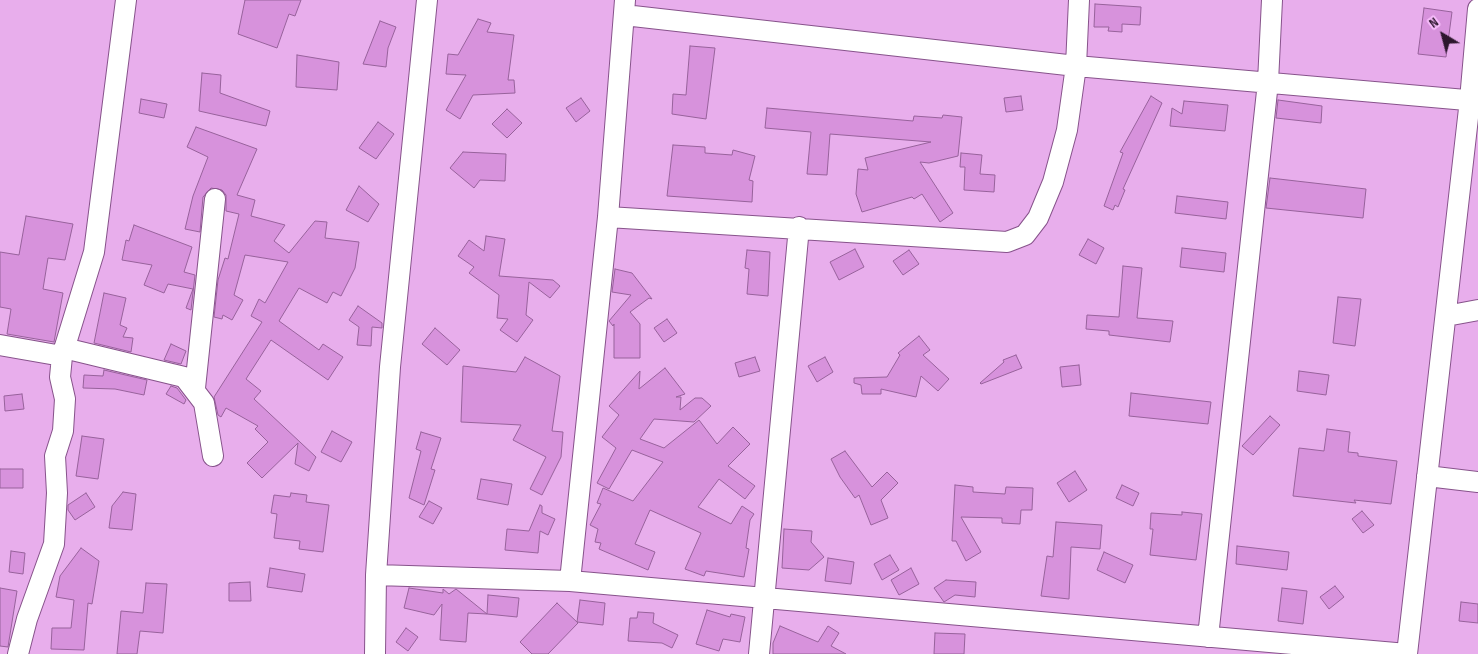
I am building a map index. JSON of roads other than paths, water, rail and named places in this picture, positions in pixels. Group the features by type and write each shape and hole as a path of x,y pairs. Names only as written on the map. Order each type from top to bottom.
{"street":[{"path":"18,654 27,619 54,544 57,493 55,456 63,430 65,398 60,377 63,352 94,252 126,0"},
{"path":"375,654 376,575 390,368 427,0"},
{"path":"608,217 800,227 1007,242 1024,235 1038,218 1053,182 1068,130 1076,66 1079,0"},
{"path":"1208,636 1268,82 1272,0"},
{"path":"570,581 608,217 624,8 1076,66 1474,101"},
{"path":"376,575 570,581 1407,654 1446,316 1474,101 1478,9"},
{"path":"195,388 215,199"},
{"path":"759,654 800,227"},
{"path":"1446,316 1478,310"},
{"path":"0,345 63,352 184,377 195,388 204,402 213,456"},
{"path":"1427,476 1478,482"}]}
